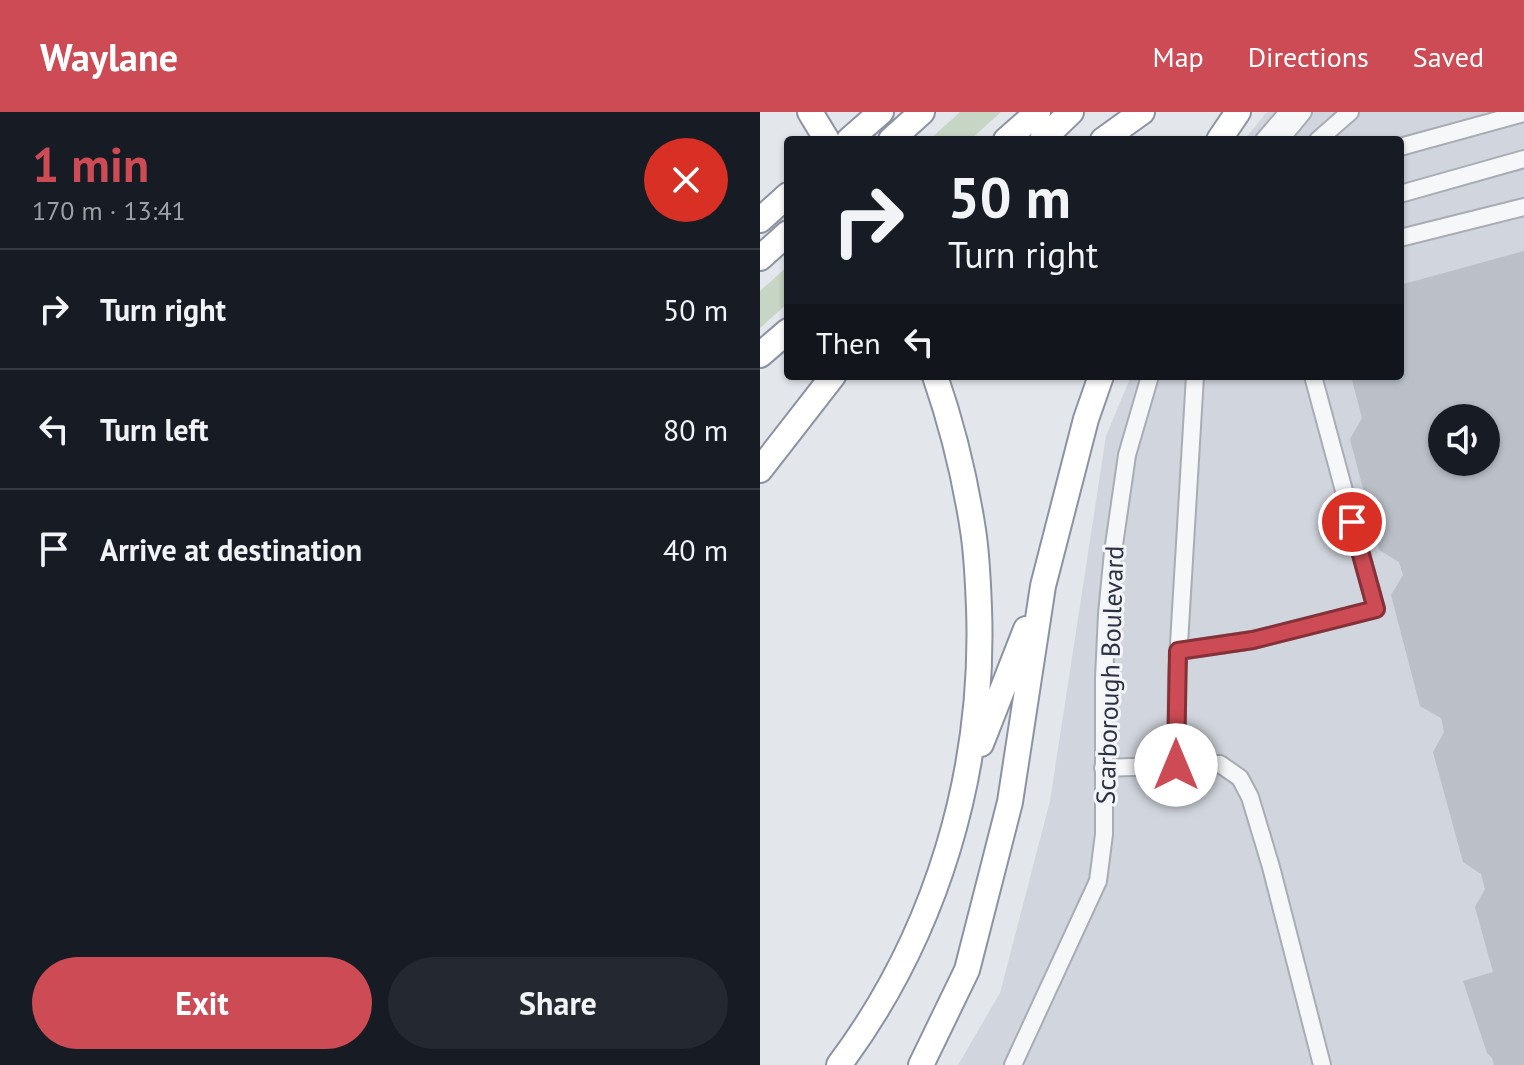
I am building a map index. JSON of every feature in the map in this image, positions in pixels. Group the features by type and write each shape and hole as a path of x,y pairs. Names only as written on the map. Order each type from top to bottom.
{"highway":[{"path":"810,112 825,136"},
{"path":"854,136 881,112"},
{"path":"895,136 922,112"},
{"path":"1011,136 1038,112"},
{"path":"1046,136 1071,112"},
{"path":"1222,136 1238,112"},
{"path":"1109,136 1136,117"},
{"path":"760,220 784,199"},
{"path":"760,259 784,237"},
{"path":"760,259 784,259"},
{"path":"760,355 784,334"},
{"path":"760,470 830,380"},
{"path":"839,1065 870,1020 908,953 926,913 947,853 963,791 976,718 980,645 973,531 952,431 936,380"},
{"path":"921,1065 967,970 1006,817 1043,586 1086,419 1100,380"},
{"path":"963,791 1043,586"}],"street":[{"path":"1267,136 1288,112"},
{"path":"1283,136 1303,112"},
{"path":"1323,136 1350,112"},
{"path":"1404,146 1524,113"},
{"path":"1404,193 1524,159"},
{"path":"1404,237 1524,207"},
{"name":"Scarborough Boulevard","path":"1013,1065 1098,881 1104,834 1107,614 1113,552 1127,455 1149,380"},
{"path":"1176,765 1178,651 1195,380"},
{"path":"1178,651 1253,640 1376,609 1314,380"},
{"path":"1103,768 1220,764 1240,778 1250,797 1271,867 1322,1065"}],"shaded area":[{"path":"1267,112 1524,112 1524,1065 958,1065 1000,993 1050,801 1106,436 1129,380 1404,380 1404,136 1247,136"}],"green space":[{"path":"960,112 1001,112 974,136 933,136"},
{"path":"784,270 784,307 760,328 760,291"}],"building":[{"path":"1524,251 1524,1065 1494,1065 1487,1053 1463,981 1493,972 1475,907 1485,889 1481,874 1463,862 1433,752 1444,732 1441,718 1420,706 1391,595 1403,575 1399,562 1379,550 1350,439 1362,418 1352,380 1404,380 1404,284"}],"route":[{"path":"1176,765 1178,651 1253,640 1376,609 1352,522"}]}
